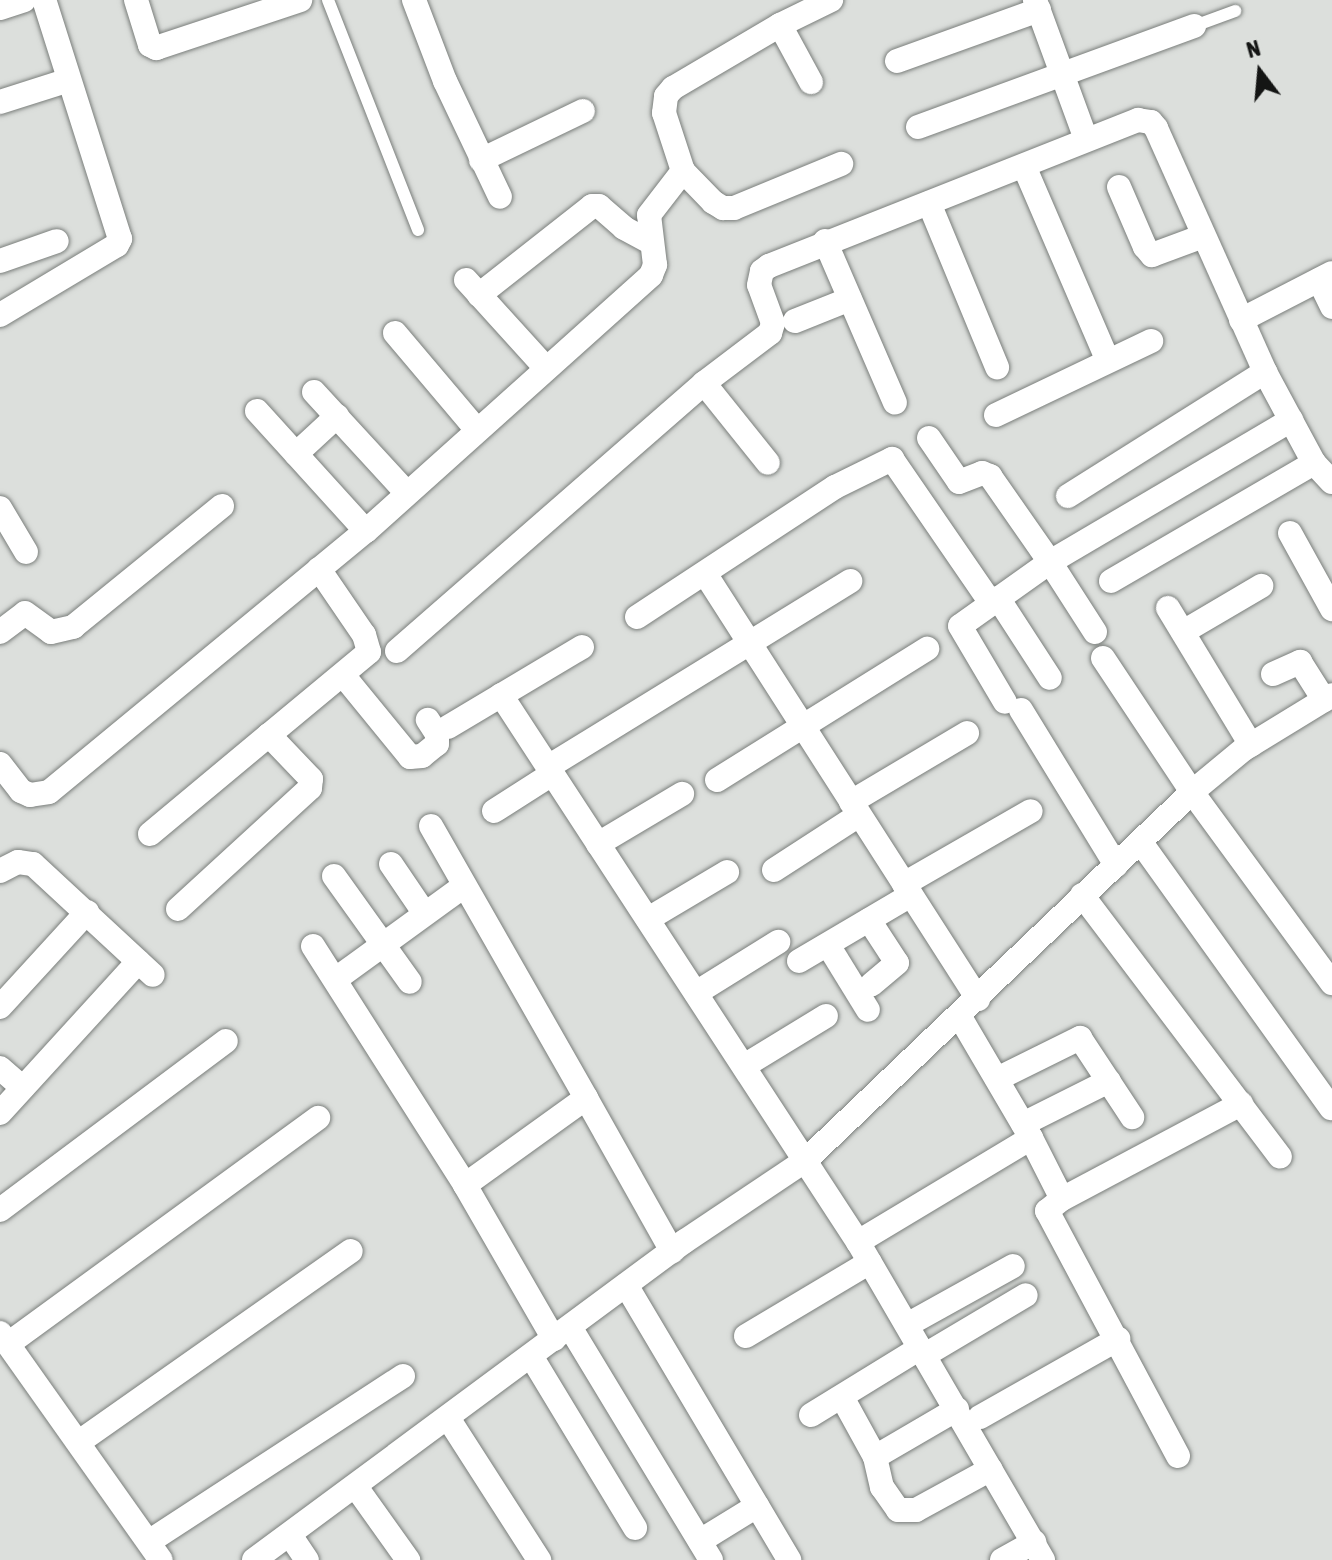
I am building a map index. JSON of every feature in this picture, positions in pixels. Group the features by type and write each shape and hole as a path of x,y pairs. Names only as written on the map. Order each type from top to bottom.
{"street":[{"path":"0,8 24,0"},
{"path":"0,315 43,292 117,245 120,239 44,0"},
{"path":"136,0 150,45 156,48 300,0"},
{"path":"831,0 780,25 673,88 666,96 664,113 683,171 723,208 734,208 841,164"},
{"path":"423,3 481,160 500,197"},
{"path":"897,61 1037,5 1086,139"},
{"path":"780,25 811,82"},
{"path":"918,127 1194,26"},
{"path":"0,102 69,80"},
{"path":"481,160 583,111"},
{"path":"397,651 704,383 773,329 759,285 762,271 825,241 1138,120 1151,122 1265,372 1314,463 1332,482"},
{"path":"1024,166 1108,361"},
{"path":"0,764 21,791 30,795 49,792 366,531 651,275 655,265 649,215 683,171"},
{"path":"1119,187 1152,255 1203,236"},
{"path":"929,203 997,367"},
{"path":"545,367 472,287 592,206 599,206 624,228 650,242"},
{"path":"0,261 57,241"},
{"path":"825,241 895,403"},
{"path":"1241,320 1326,277 1332,307"},
{"path":"795,321 850,299"},
{"path":"395,333 477,430"},
{"path":"996,415 1151,341"},
{"path":"1068,496 1265,372"},
{"path":"704,383 768,463"},
{"path":"314,392 407,493"},
{"path":"257,411 366,531"},
{"path":"296,454 337,416"},
{"path":"1116,865 1013,706 959,630 1050,562 1291,420"},
{"path":"929,438 959,482 982,473 990,476 1095,632"},
{"path":"637,617 706,575 835,487 892,459 1050,678"},
{"path":"1111,581 1314,463"},
{"path":"0,632 25,613 51,632 65,632 222,506"},
{"path":"2,516 26,552"},
{"path":"1290,533 1332,609"},
{"path":"150,834 369,652 369,644 319,569"},
{"path":"706,575 978,999"},
{"path":"494,811 550,770 850,581"},
{"path":"1183,632 1261,586"},
{"path":"1168,608 1251,745"},
{"path":"343,675 410,757 422,756 437,744 438,723 501,695 582,647"},
{"path":"717,780 927,649"},
{"path":"1103,658 1192,792 1332,983"},
{"path":"254,1560 672,1251 806,1160 960,1017 1082,895 1142,844 1192,792 1251,745 1328,698 1300,662 1273,674"},
{"path":"501,695 806,1160 922,1351 968,1413 991,1469 1038,1551 1002,1560"},
{"path":"774,870 855,808 967,733"},
{"path":"178,909 310,788 311,779 269,735"},
{"path":"598,844 682,794"},
{"path":"799,961 869,920 908,890 1031,811"},
{"path":"431,826 672,1251"},
{"path":"1142,844 1331,1108"},
{"path":"0,871 18,862 33,864 145,968 0,1113"},
{"path":"391,864 425,914"},
{"path":"648,919 727,872"},
{"path":"334,876 410,982"},
{"path":"336,979 464,886"},
{"path":"1082,895 1280,1157"},
{"path":"0,1007 87,912"},
{"path":"869,920 897,963 872,984"},
{"path":"696,993 778,942"},
{"path":"828,945 868,1010"},
{"path":"313,946 465,1185 706,1551 757,1506"},
{"path":"744,1066 826,1016"},
{"path":"960,1017 1027,1131 1062,1199"},
{"path":"997,1079 1077,1038 1083,1040 1132,1117"},
{"path":"0,1210 226,1041"},
{"path":"0,1068 23,1088"},
{"path":"746,1336 1027,1131 1109,1081"},
{"path":"465,1185 586,1098"},
{"path":"1178,1456 1118,1339 1048,1216 1050,1206 1062,1199 1241,1104"},
{"path":"318,1118 4,1338 156,1550 403,1376"},
{"path":"79,1442 351,1251"},
{"path":"907,1325 1013,1266"},
{"path":"626,1285 789,1560"},
{"path":"811,1415 1026,1295"},
{"path":"875,1457 1118,1339"},
{"path":"531,1356 635,1528"},
{"path":"842,1397 875,1457 882,1487 898,1510 907,1512 991,1469"},
{"path":"448,1418 539,1560"},
{"path":"356,1487 408,1560"},
{"path":"290,1535 307,1560"}],"lane":[{"path":"328,0 418,230"},
{"path":"1194,26 1235,11"}]}
